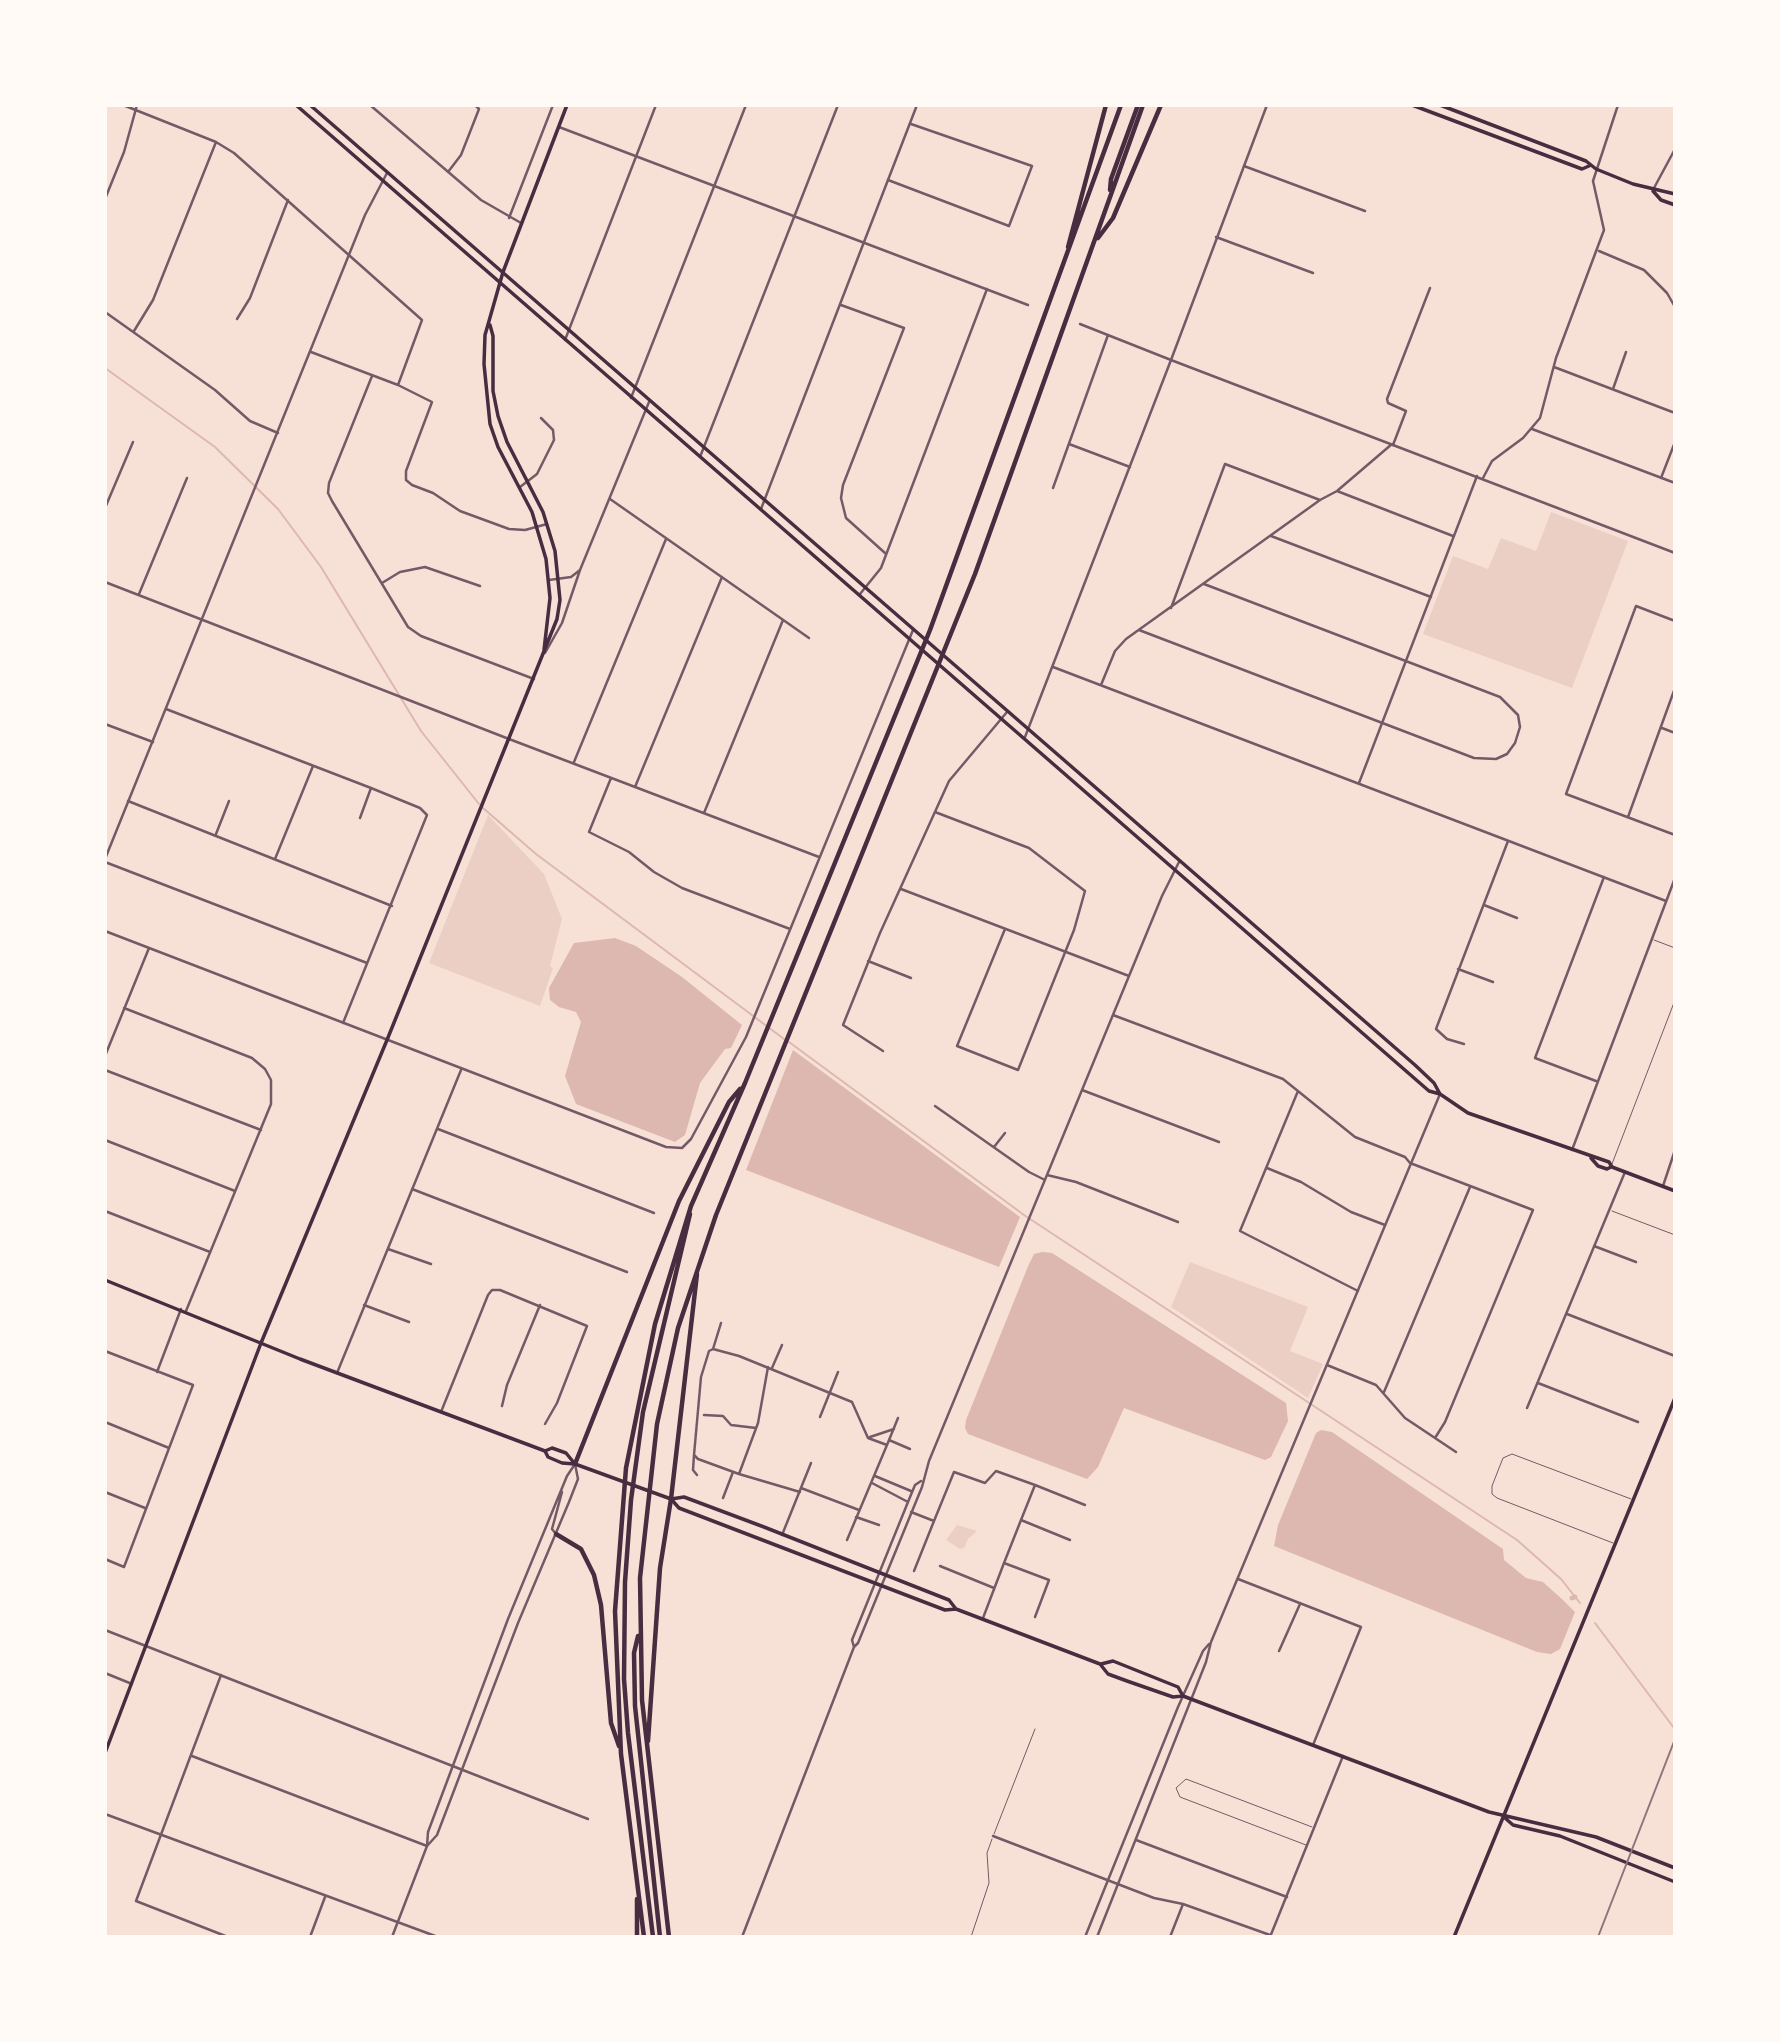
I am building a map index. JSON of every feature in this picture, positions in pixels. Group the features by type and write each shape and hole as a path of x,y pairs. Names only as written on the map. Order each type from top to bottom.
{"highway":[{"path":"1058,281 1106,105"},
{"path":"644,1937 621,1754 615,1611 625,1468 655,1324 691,1206 745,1083 930,630 1121,105"},
{"path":"671,1937 647,1753 640,1628 646,1506 678,1328 697,1269 790,1029 975,574 1094,245 1140,105"},
{"path":"1094,245 1113,218 1161,105"},
{"path":"575,1464 682,1194 729,1102 745,1083"},
{"path":"653,1937 632,1772 624,1679 625,1582 631,1500 652,1368 688,1233 691,1206"},
{"path":"647,1753 660,1568 671,1499 697,1269"},
{"path":"556,1534 581,1549 594,1575 601,1605 611,1723 621,1754"},
{"path":"640,1628 634,1653 635,1706 660,1937"},
{"path":"637,1881 637,1937"}],"main road":[{"path":"296,105 1429,1091 1440,1094 1468,1113 1591,1158 1598,1166 1607,1169 1612,1167 1675,1191"},
{"path":"310,105 1425,1074 1440,1094"},
{"path":"545,653 550,580 537,528 498,447 485,396 485,335 503,272 567,105"},
{"path":"1412,105 1583,169 1589,166"},
{"path":"1441,105 1586,161 1595,169 1653,191 1675,194"},
{"path":"1653,191 1661,200 1675,205"},
{"path":"105,1754 261,1343 557,619 559,579 547,524 498,416 493,391 494,336 490,325"},
{"path":"1310,987 1316,979"},
{"path":"105,1280 337,1373 545,1451 548,1457 561,1463 575,1464 671,1499 679,1508 945,1610 956,1609 1100,1664 1108,1674 1173,1697 1192,1699 1503,1817 1513,1825 1560,1836 1675,1882"},
{"path":"1454,1937 1675,1398"},
{"path":"545,1451 552,1448 566,1453 575,1464"},
{"path":"671,1499 684,1497 950,1600 956,1609"},
{"path":"1100,1664 1113,1661 1178,1687 1183,1696"},
{"path":"1503,1817 1516,1816 1596,1837 1675,1868"}],"street":[{"path":"122,105 216,142 288,200 422,320 398,385"},
{"path":"105,199 124,152 137,105"},
{"path":"370,105 494,210 521,223"},
{"path":"448,173 461,155 479,109 475,105"},
{"path":"509,218 553,105"},
{"path":"565,340 656,105"},
{"path":"631,398 746,105"},
{"path":"699,458 705,450 838,105"},
{"path":"761,509 917,105"},
{"path":"1025,737 1267,105"},
{"path":"1483,478 1492,461 1532,429 1544,406 1554,367 1597,251 1604,219 1594,189 1595,169 1618,105"},
{"path":"888,180 1009,226 1032,166 910,124"},
{"path":"559,127 1028,305"},
{"path":"133,332 153,300 216,142"},
{"path":"1653,191 1675,149"},
{"path":"1243,166 1365,211"},
{"path":"367,963 105,860 350,255 387,172"},
{"path":"237,319 250,298 288,200"},
{"path":"1216,237 1313,273"},
{"path":"1597,251 1644,270 1667,293 1675,307"},
{"path":"1101,685 1115,651 1139,630 1336,491 1393,444 1406,411 1388,403 1387,399 1430,288"},
{"path":"860,594 881,568 988,289"},
{"path":"841,305 904,328 843,485 841,498 846,518 886,554"},
{"path":"105,312 215,390 250,421 278,433"},
{"path":"1080,324 1675,552"},
{"path":"1053,488 1108,335"},
{"path":"311,352 398,385 432,402 406,471 406,480 460,511 509,529 537,528 547,524"},
{"path":"1613,389 1626,352"},
{"path":"1554,367 1675,412"},
{"path":"372,376 329,483 328,493 408,627 421,636 534,679"},
{"path":"545,653 562,623 580,570 649,402"},
{"path":"519,487 544,463 554,440 553,430 541,418"},
{"path":"1532,429 1675,483"},
{"path":"105,508 132,442"},
{"path":"1661,478 1675,442"},
{"path":"1069,444 1129,467"},
{"path":"1171,608 1225,464 1320,500"},
{"path":"1359,784 1477,476"},
{"path":"139,594 187,478"},
{"path":"1336,491 1453,536"},
{"path":"610,499 809,638"},
{"path":"1271,536 1430,597"},
{"path":"573,764 666,539"},
{"path":"382,583 400,572 425,567 480,586"},
{"path":"550,580 571,577 580,570"},
{"path":"635,787 722,577"},
{"path":"105,582 819,857"},
{"path":"1139,630 1482,761 1502,758 1512,749 1517,738 1518,715 1506,700 1204,584"},
{"path":"1675,621 1636,606 1566,794 1675,835"},
{"path":"704,813 783,620"},
{"path":"105,931 461,1070 666,1147 682,1148 691,1139 753,1020 913,631"},
{"path":"1054,667 1666,901"},
{"path":"1628,817 1675,688"},
{"path":"166,709 371,788 420,808 426,815 392,906 343,1023"},
{"path":"883,1051 843,1025 868,960 934,812 957,770 1007,712"},
{"path":"105,724 153,742"},
{"path":"1660,727 1675,733"},
{"path":"275,859 313,765"},
{"path":"611,778 589,832 629,852 654,872 682,888 790,929"},
{"path":"360,818 371,788"},
{"path":"128,801 392,906"},
{"path":"216,835 229,801"},
{"path":"934,812 1029,848 1085,891 1066,952 1018,1070 957,1046 1005,929"},
{"path":"1464,1044 1440,1035 1436,1029 1508,841"},
{"path":"854,1647 852,1640 912,1492 921,1481 1129,976 1179,862"},
{"path":"1597,1081 1535,1058 1604,877"},
{"path":"1572,1150 1675,878"},
{"path":"901,889 1129,976"},
{"path":"1483,904 1517,918"},
{"path":"105,1056 149,948"},
{"path":"868,960 911,978"},
{"path":"1458,969 1493,982"},
{"path":"124,1009 252,1058 265,1069 271,1080 271,1104 157,1372"},
{"path":"1113,1015 1283,1079 1355,1137 1405,1157 1410,1163 1533,1210 1445,1422 1435,1438"},
{"path":"105,1070 261,1129"},
{"path":"337,1373 461,1070"},
{"path":"1082,1090 1219,1142"},
{"path":"1299,1090 1240,1231 1358,1291"},
{"path":"1097,1937 1212,1642 1440,1094"},
{"path":"935,1106 1045,1180"},
{"path":"437,1129 654,1213"},
{"path":"994,1147 1005,1133"},
{"path":"105,1140 235,1191"},
{"path":"1662,1186 1675,1150"},
{"path":"1267,1168 1301,1182 1351,1212 1385,1226"},
{"path":"1527,1408 1625,1172"},
{"path":"1047,1175 1076,1182 1178,1222"},
{"path":"1384,1392 1470,1187"},
{"path":"412,1189 627,1272"},
{"path":"105,1211 210,1252"},
{"path":"1594,1246 1636,1262"},
{"path":"387,1248 431,1264"},
{"path":"441,1412 492,1290 587,1326 557,1403 545,1424"},
{"path":"363,1305 408,1322"},
{"path":"502,1406 540,1306"},
{"path":"1566,1314 1675,1356"},
{"path":"697,1475 693,1470 701,1377 721,1323"},
{"path":"739,1474 756,1428 770,1368 782,1345"},
{"path":"711,1350 770,1368 852,1402 868,1438"},
{"path":"105,1351 193,1385 124,1567 105,1559"},
{"path":"1327,1365 1376,1385 1405,1418 1457,1452"},
{"path":"820,1417 838,1372"},
{"path":"1538,1383 1638,1422"},
{"path":"704,1415 723,1416 731,1425 756,1428"},
{"path":"847,1540 898,1418"},
{"path":"105,1422 169,1448"},
{"path":"868,1438 894,1429"},
{"path":"868,1438 910,1449"},
{"path":"694,1455 733,1472 801,1490 859,1510"},
{"path":"782,1535 811,1463"},
{"path":"392,1937 427,1846 428,1832 454,1764 564,1485 575,1464"},
{"path":"427,1846 437,1835 578,1479 575,1464"},
{"path":"915,1571 954,1472 985,1483 996,1471 1085,1505"},
{"path":"723,1498 733,1472"},
{"path":"875,1476 912,1492"},
{"path":"742,1937 854,1647 858,1643 922,1487 921,1481"},
{"path":"872,1483 908,1502"},
{"path":"556,1534 552,1529 560,1509 564,1485"},
{"path":"982,1619 1035,1485"},
{"path":"105,1492 145,1508"},
{"path":"911,1512 934,1521"},
{"path":"856,1517 879,1525"},
{"path":"1021,1520 1070,1540"},
{"path":"1004,1563 1049,1580 1035,1617"},
{"path":"940,1566 994,1588"},
{"path":"1238,1579 1361,1627 1313,1745"},
{"path":"1279,1651 1300,1604"},
{"path":"105,1630 454,1764 589,1819"},
{"path":"1085,1937 1183,1696 1203,1651 1212,1642"},
{"path":"105,1673 132,1684"},
{"path":"221,1675 135,1901 228,1937"},
{"path":"191,1756 427,1846"},
{"path":"993,1836 1161,1900 1183,1904 1270,1936 1343,1756"},
{"path":"105,1814 438,1937"},
{"path":"1135,1839 1287,1897"},
{"path":"310,1937 325,1897"},
{"path":"1171,1937 1183,1904"}],"lane":[{"path":"1652,939 1675,948"},
{"path":"1612,1167 1675,1000"},
{"path":"1609,1210 1675,1235"},
{"path":"1615,1544 1497,1498 1492,1494 1492,1486 1503,1458 1512,1454 1633,1500"},
{"path":"971,1937 989,1881 986,1853 1035,1729"},
{"path":"1307,1846 1180,1797 1176,1788 1186,1779 1314,1828"}],"shaded area":[{"path":"1551,512 1628,541 1572,688 1423,634 1453,556 1488,569 1501,538 1536,551"},
{"path":"488,815 544,874 562,919 550,966 553,968 540,1006 429,963"},
{"path":"615,938 636,946 682,977 742,1025 731,1048 725,1049 700,1083 685,1135 675,1142 576,1104 565,1076 581,1022 576,1012 559,1007 550,1000 549,988 574,943"},
{"path":"793,1050 1020,1217 999,1267 746,1170"},
{"path":"1052,1253 1286,1403 1288,1421 1271,1457 1265,1460 1124,1408 1098,1467 1087,1479 968,1434 965,1428 966,1420 1029,1264 1034,1254"},
{"path":"1190,1262 1308,1307 1290,1351 1323,1364 1308,1398 1171,1307"},
{"path":"1321,1430 1332,1432 1503,1549 1504,1560 1526,1578 1543,1582 1563,1600 1575,1612 1560,1649 1551,1654 1537,1652 1274,1546 1278,1525 1316,1433"},
{"path":"957,1525 977,1531 968,1539 964,1548 960,1549 946,1540"}],"waterway":[{"path":"105,368 215,447 278,509 321,567 421,731 479,804"},
{"path":"483,808 536,854 784,1039"},
{"path":"789,1042 1024,1215 1517,1540 1561,1579 1580,1603"},
{"path":"1595,1623 1674,1728"}],"railway":[{"path":"1598,1937 1675,1739"}]}
